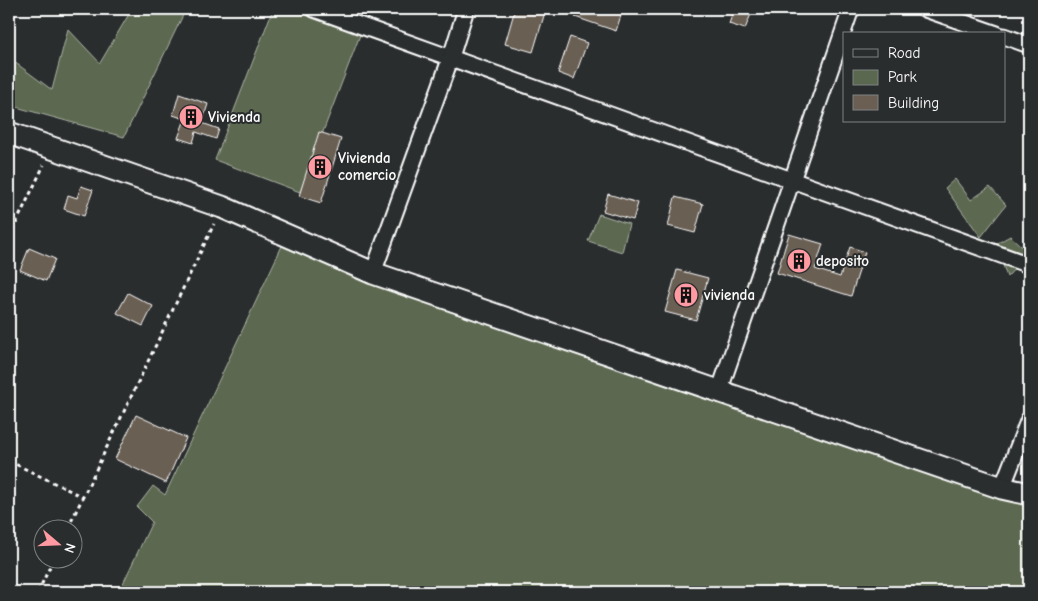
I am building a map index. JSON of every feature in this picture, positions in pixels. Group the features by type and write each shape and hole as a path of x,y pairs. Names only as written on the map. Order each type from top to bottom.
{"street":[{"path":"314,9 1029,265"},
{"path":"372,273 451,57 466,9"},
{"path":"719,392 850,9"},
{"path":"925,9 991,32"},
{"path":"1006,37 1029,45"},
{"path":"9,133 222,207 372,273 1002,488 1029,494"},
{"path":"1002,488 1029,418"}],"path":[{"path":"9,238 52,149"},
{"path":"73,518 222,207"},
{"path":"9,461 83,497"},
{"path":"38,592 49,568"}],"green space":[{"path":"132,9 186,9 124,137 9,105 9,58 52,90 68,29 100,63"},
{"path":"273,9 291,9 360,35 300,192 215,160"},
{"path":"955,179 971,200 990,187 1006,205 981,237 945,188"},
{"path":"599,214 629,224 622,252 588,241"},
{"path":"289,231 694,384 1029,497 1029,577 1022,592 119,592 152,522 137,507 153,486 165,495"},
{"path":"1010,236 1029,253 1007,277 996,244"}],"building":[{"path":"515,9 546,9 533,52 505,44"},
{"path":"578,9 623,9 616,31 575,17"},
{"path":"734,9 753,9 745,29 729,24"},
{"path":"570,37 587,43 574,79 558,73"},
{"name":"Vivienda","path":"179,94 208,104 202,123 219,129 216,139 196,132 193,143 178,138 185,119 173,115"},
{"name":"Vivienda comercio","path":"319,132 341,139 321,203 299,196"},
{"path":"81,186 93,190 84,216 64,209 68,195 77,198"},
{"path":"608,194 638,203 633,220 603,211"},
{"path":"675,197 703,204 695,233 668,226"},
{"name":"deposito","path":"789,234 823,244 815,269 840,277 850,247 865,252 851,296 777,273"},
{"path":"29,248 55,259 46,281 20,270"},
{"name":"vivienda","path":"677,270 708,278 696,320 665,312"},
{"path":"128,293 153,306 143,326 117,313"},
{"path":"136,415 186,438 166,483 115,459"}],"place":[{"name":"Vivienda","path":"191,117"},
{"name":"Vivienda comercio","path":"320,167"},
{"name":"deposito","path":"799,261"},
{"name":"vivienda","path":"686,295"}]}
